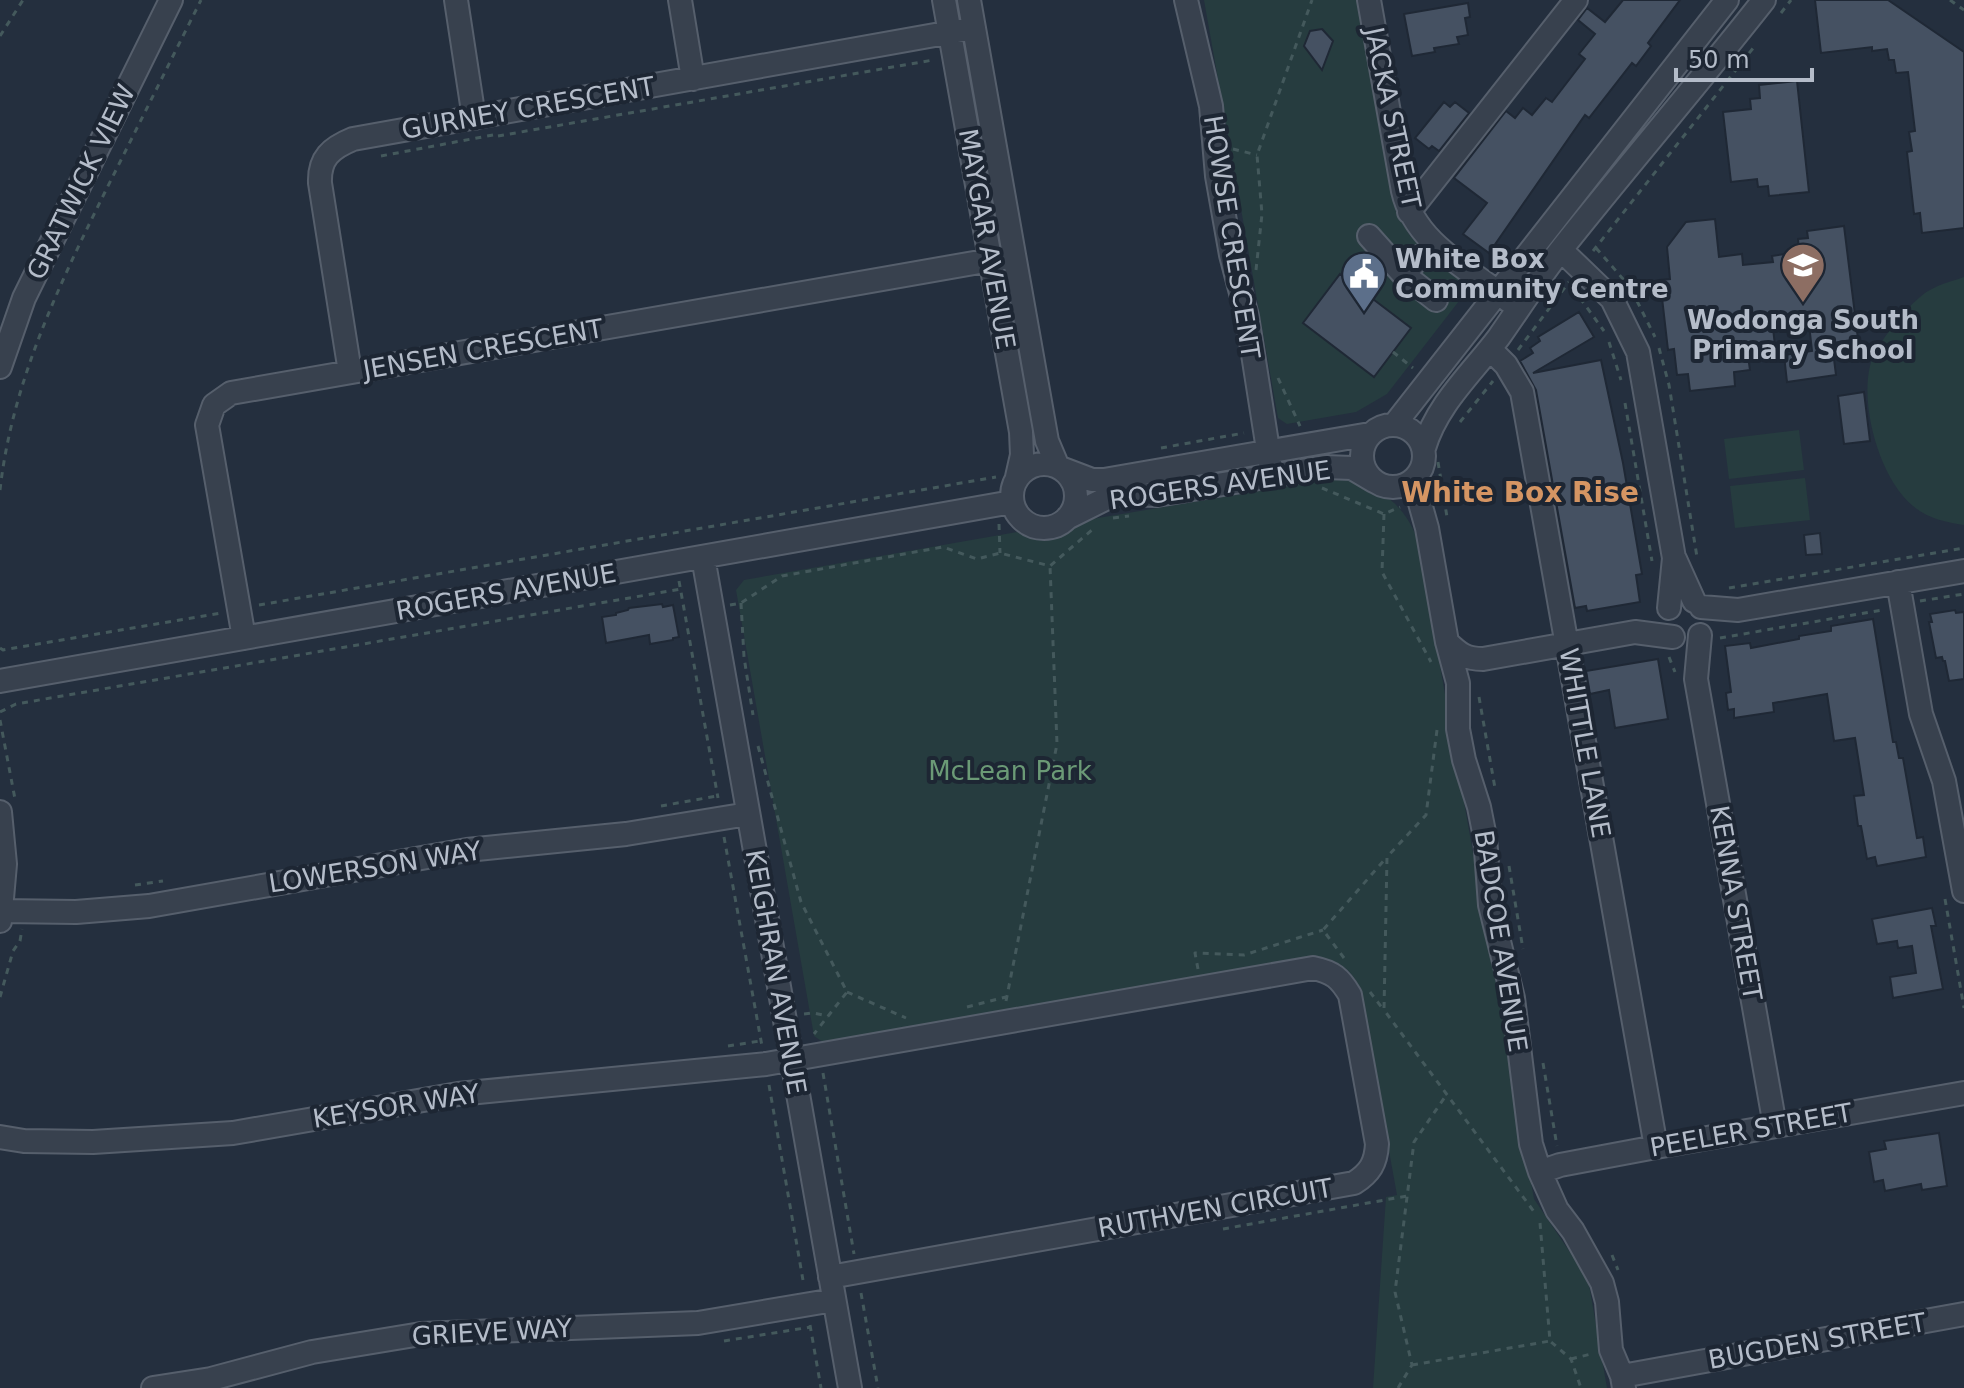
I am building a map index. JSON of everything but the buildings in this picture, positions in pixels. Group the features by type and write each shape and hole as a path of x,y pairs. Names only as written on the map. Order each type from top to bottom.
{"street":[{"name":"GRATWICK VIEW","path":"0,367 24,298 171,0"},
{"path":"456,0 489,123"},
{"path":"680,0 693,79"},
{"name":"MAYGAR AVENUE","path":"944,0 1021,432 1022,455 1017,477"},
{"name":"MAYGAR AVENUE","path":"969,0 1047,441 1060,468"},
{"name":"HOWSE CRESCENT","path":"1186,0 1204,70 1223,211 1247,316 1272,475"},
{"name":"JACKA STREET","path":"1369,0 1409,212 1434,244 1519,309"},
{"path":"1409,212 1576,0"},
{"path":"1394,425 1727,0"},
{"path":"1431,452 1413,431 1394,425 1370,434 1365,443 1363,463 1374,481 1414,489 1431,452 1429,430 1441,410 1490,349 1561,250 1680,107 1773,6"},
{"name":"GURNEY CRESCENT","path":"350,372 320,183 322,163 335,147 353,139 489,123 693,79 974,28"},
{"path":"1369,236 1403,274 1436,300"},
{"path":"1403,274 1434,244"},
{"path":"1561,250 1573,276 1612,299 1638,352 1674,558 1700,625"},
{"name":"JENSEN CRESCENT","path":"244,638 208,431 210,413 217,402 231,393 1014,256"},
{"name":"WHITTLE LANE","path":"1490,349 1506,365 1522,392 1656,1147"},
{"name":"ROGERS AVENUE","path":"1017,477 1031,466 1049,464 1092,480 1104,480 1370,434"},
{"name":"ROGERS AVENUE","path":"1060,468 1075,488 1073,509 1067,518"},
{"name":"ROGERS AVENUE","path":"0,681 1012,502 1021,519 1039,528 1059,525 1115,494 1157,495 1307,470 1352,468 1374,481"},
{"path":"1012,502 1017,477"},
{"name":"BADCOE AVENUE","path":"1414,489 1427,528 1447,642 1458,683 1458,729 1485,837 1490,905 1513,998 1531,1144 1550,1168 1557,1210 1573,1231 1602,1283 1607,1302 1611,1350 1623,1382"},
{"name":"KEIGHRAN AVENUE","path":"703,557 850,1388"},
{"path":"1668,610 1674,558"},
{"path":"1635,632 1672,643 1685,641 1700,625 1738,610 1900,593 1964,571"},
{"path":"1900,593 1921,714 1944,781 1953,888"},
{"path":"1447,642 1459,654 1470,659 1635,632 1680,600 1700,625"},
{"name":"KENNA STREET","path":"1668,610 1666,626 1687,678 1775,1126"},
{"name":"KENNA STREET","path":"1687,678 1700,625"},
{"name":"LOWERSON WAY","path":"9,915 149,906 467,850 626,834 719,807 748,814"},
{"path":"8,809 5,864 9,915"},
{"name":"RUTHVEN CIRCUIT","path":"791,1059 1313,968 1329,971 1341,980 1350,995 1377,1144 1371,1170 1354,1183 830,1277"},
{"name":"KEYSOR WAY","path":"0,1137 24,1141 93,1142 233,1133 458,1094 791,1059"},
{"name":"PEELER STREET","path":"1550,1168 1964,1093"},
{"name":"GRIEVE WAY","path":"153,1388 213,1383 312,1352 421,1334 698,1323 834,1300"},
{"name":"BUGDEN STREET","path":"1623,1382 1964,1314"}],"path":[{"path":"0,36 23,0"},
{"path":"0,490 10,432 23,384 53,298 201,0"},
{"path":"1255,280 1262,214 1257,155 1312,0"},
{"path":"1773,6 1791,0"},
{"path":"1950,0 1964,10"},
{"path":"1460,422 1762,38"},
{"path":"375,157 489,123 933,60"},
{"path":"1596,248 1628,285 1651,326 1662,354 1699,566"},
{"path":"1573,276 1615,359 1653,569"},
{"path":"1393,352 1413,368"},
{"path":"1275,373 1301,427 1303,446"},
{"path":"1154,449 1248,432"},
{"path":"1431,452 1437,467 1449,530"},
{"path":"1307,470 1310,483 1384,514"},
{"path":"0,648 3,650 270,605 990,478"},
{"path":"1434,669 1382,572 1384,514 1414,489 1441,485"},
{"path":"1104,520 1133,515"},
{"path":"1050,566 1093,529"},
{"path":"712,608 741,603 782,576 943,547 977,559 1000,553 1050,566"},
{"path":"1730,588 1964,548"},
{"path":"677,561 821,1388"},
{"path":"1006,1021 1006,997 1057,744 1050,566"},
{"path":"0,712 16,704 681,589"},
{"path":"1700,625 1716,652 1717,642 1728,635 1900,593 1964,594"},
{"path":"741,603 744,657 755,728"},
{"path":"1672,643 1671,658 1687,678"},
{"path":"1479,696 1496,789"},
{"path":"0,720 8,809"},
{"path":"1200,987 1195,953 1244,955 1323,930 1426,815 1437,730"},
{"path":"758,743 801,902 847,992 913,1021"},
{"path":"660,806 719,807"},
{"path":"1506,852 1525,961"},
{"path":"1384,1010 1387,857"},
{"path":"130,886 168,881"},
{"path":"1953,888 1964,1008"},
{"path":"0,997 13,951 20,941 9,915"},
{"path":"1323,930 1349,965"},
{"path":"1366,988 1540,1220 1550,1341 1571,1359 1581,1388"},
{"path":"847,992 814,1033 826,1084 878,1388"},
{"path":"966,1007 1006,997"},
{"path":"1542,1055 1550,1168"},
{"path":"1398,1388 1412,1365 1395,1292 1414,1142 1447,1094"},
{"path":"1609,1251 1618,1264 1620,1278"},
{"path":"1412,1365 1550,1341"}],"green space":[{"path":"1204,0 1357,0 1397,215 1411,237 1465,281 1466,292 1387,394 1356,412 1287,424 1278,418"},
{"path":"1964,277 1964,525 1925,514 1901,494 1882,461 1875,441 1868,383 1873,357 1904,313 1930,290"},
{"path":"1799,430 1804,470 1729,479 1724,439"},
{"name":"McLean Park","path":"1338,478 1365,485 1388,498 1406,516 1418,541 1534,1199 1588,1279 1607,1388 1373,1388 1386,1197 1397,1195 1360,991 1350,973 1336,962 1317,958 1297,959 823,1042 814,1036 736,590 744,580 1017,532 1053,534 1086,520"},
{"path":"1805,478 1810,520 1735,528 1730,486"}],"place":[{"name":"Wodonga South Primary School","path":"1803,304"},
{"name":"White Box Community Centre","path":"1364,313"}],"district":[{"name":"White Box Rise","path":"1520,492"}]}
